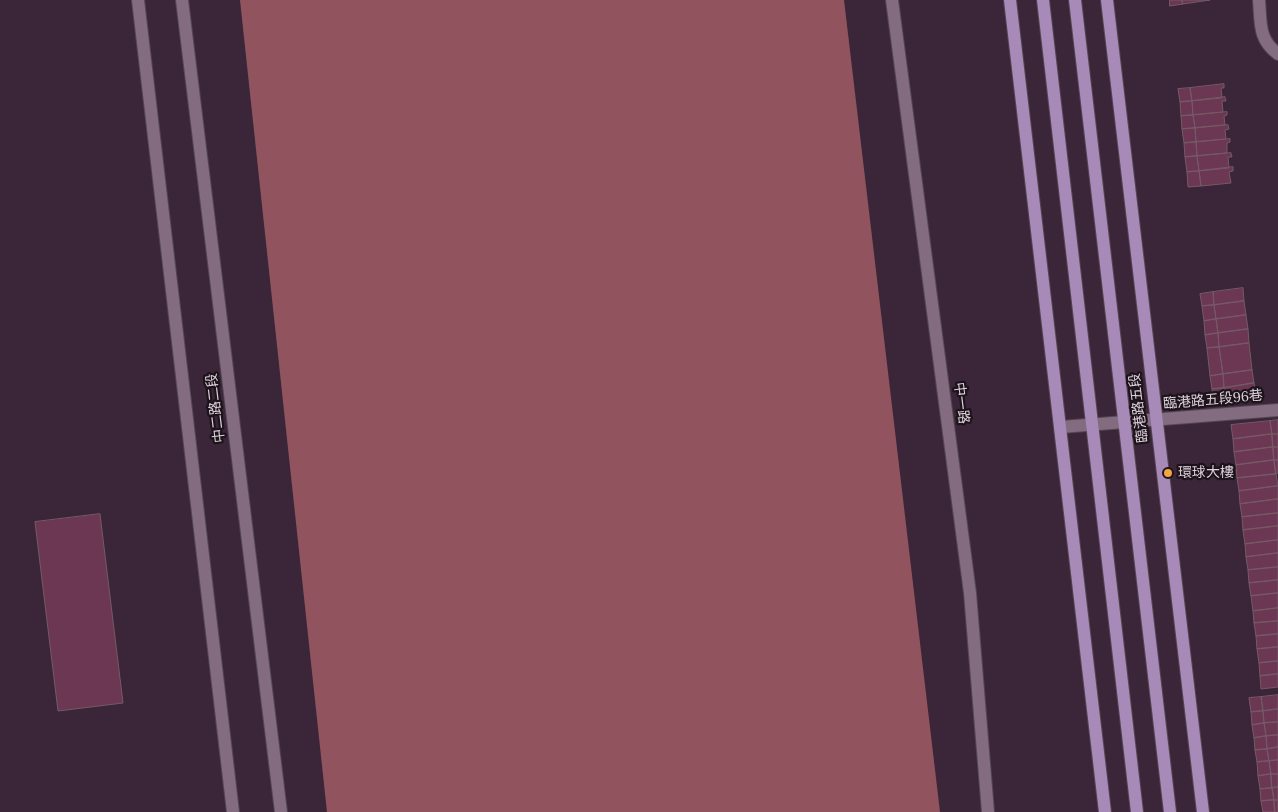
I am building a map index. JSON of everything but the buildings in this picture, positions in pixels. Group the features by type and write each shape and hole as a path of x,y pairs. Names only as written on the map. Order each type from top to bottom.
{"main road":[{"path":"1010,0 1105,812"},
{"path":"1043,0 1137,812"},
{"name":"臨港路五段","path":"1075,0 1170,812"},
{"name":"臨港路五段","path":"1107,0 1203,812"}],"street":[{"path":"138,0 233,812"},
{"name":"中二路二段","path":"182,0 281,812"},
{"name":"中一路","path":"892,0 970,593 988,812"},
{"path":"1259,0 1263,34 1266,43 1278,54"},
{"name":"臨港路五段96巷","path":"1061,427 1278,410"}],"shaded area":[{"path":"240,0 844,0 940,812 327,812"}],"place":[{"name":"環球大樓","path":"1168,473"}]}
